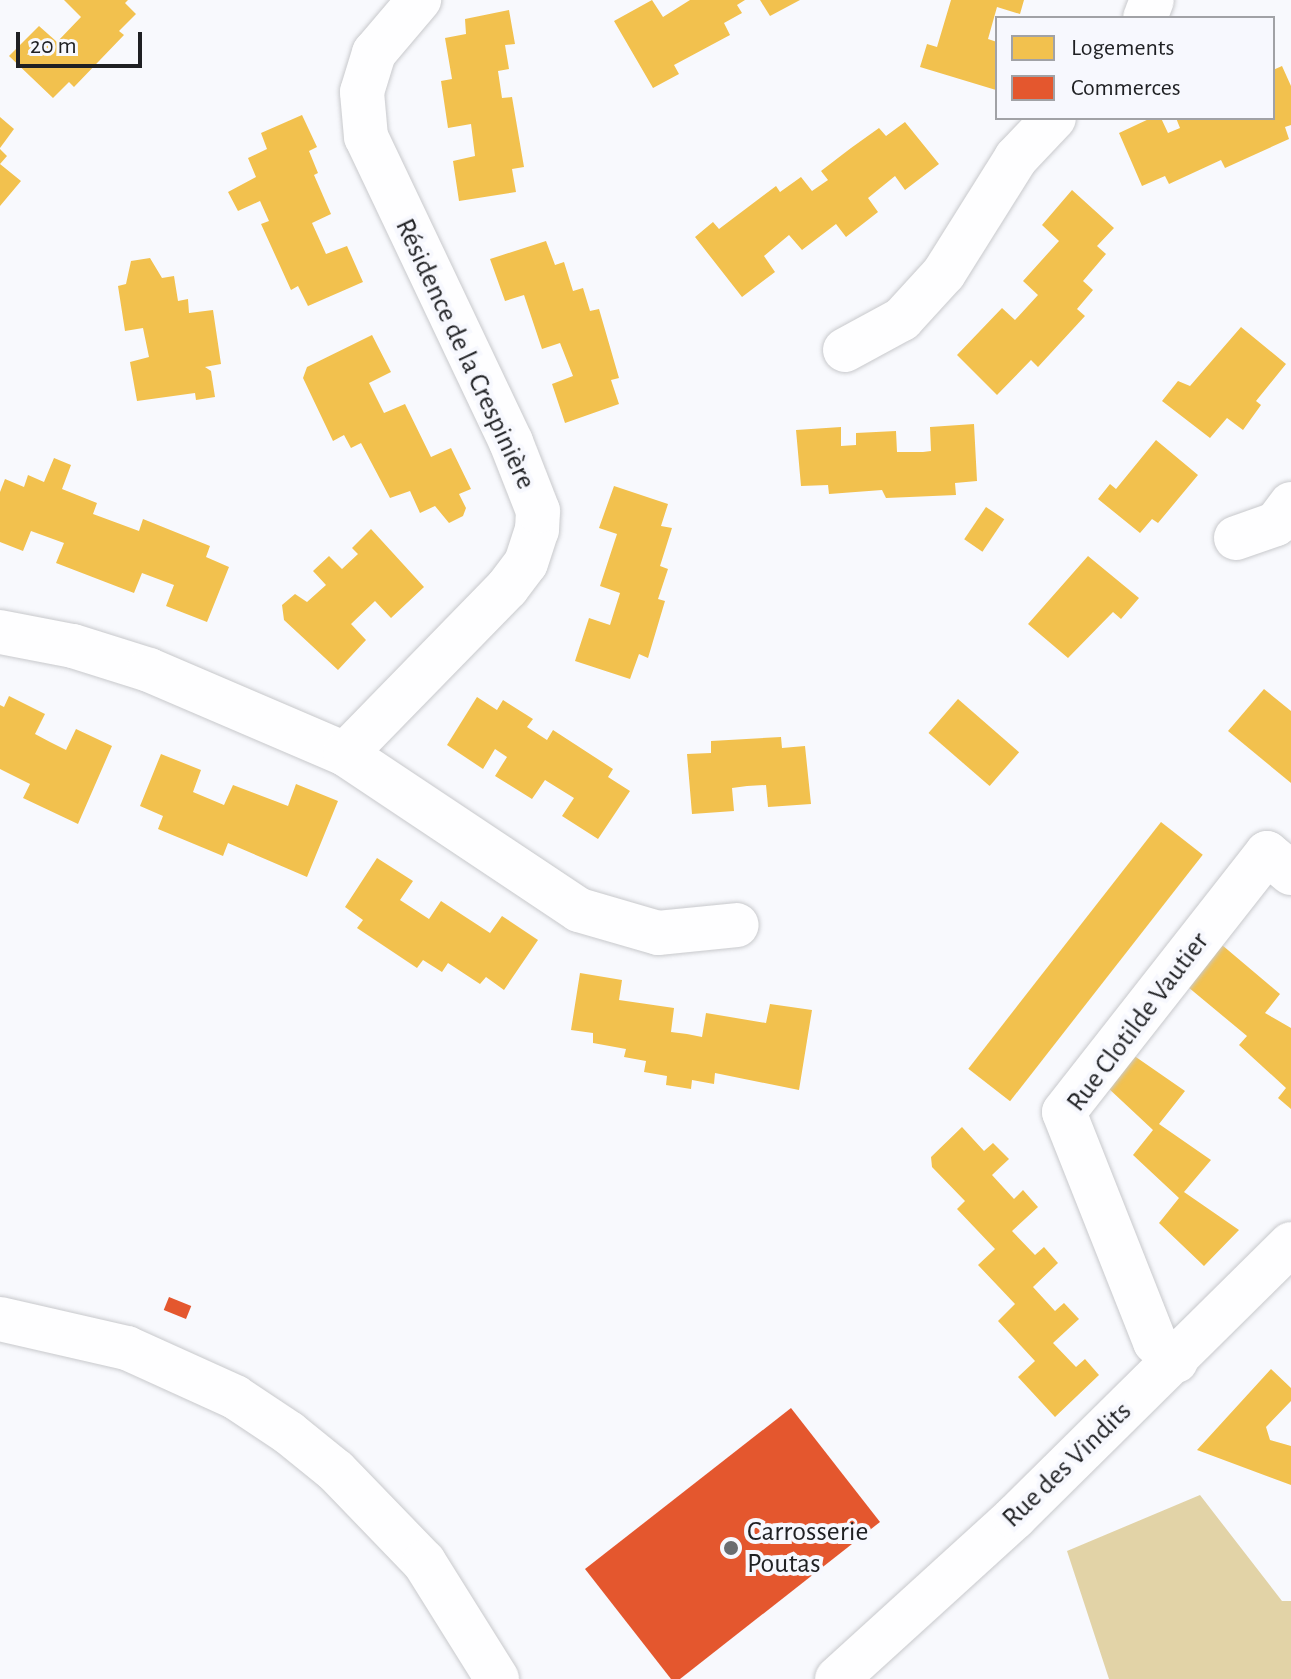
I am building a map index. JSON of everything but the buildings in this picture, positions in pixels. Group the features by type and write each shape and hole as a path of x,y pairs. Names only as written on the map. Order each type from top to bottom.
{"street":[{"name":"Résidence de la Crespinière","path":"345,754 507,588 526,563 537,530 538,511 511,442 366,137 362,92 374,53 419,0"},
{"path":"845,350 902,319 944,273 1016,158 1052,120"},
{"path":"1236,538 1276,524 1291,504"},
{"path":"0,632 73,646 149,670 345,754 579,910 658,933 737,925"},
{"name":"Rue Clotilde Vautier","path":"1176,1361 1155,1342 1064,1112 1279,863"},
{"name":"Rue des Vindits","path":"837,1679 1176,1361 1291,1244"},
{"path":"0,1319 127,1348 235,1397 289,1433 336,1471 424,1562 497,1679"}],"shaded area":[{"path":"1200,1495 1282,1601 1291,1601 1291,1679 1109,1679 1067,1551"}],"place":[{"name":"Carrosserie Poutas","path":"731,1548"}]}
